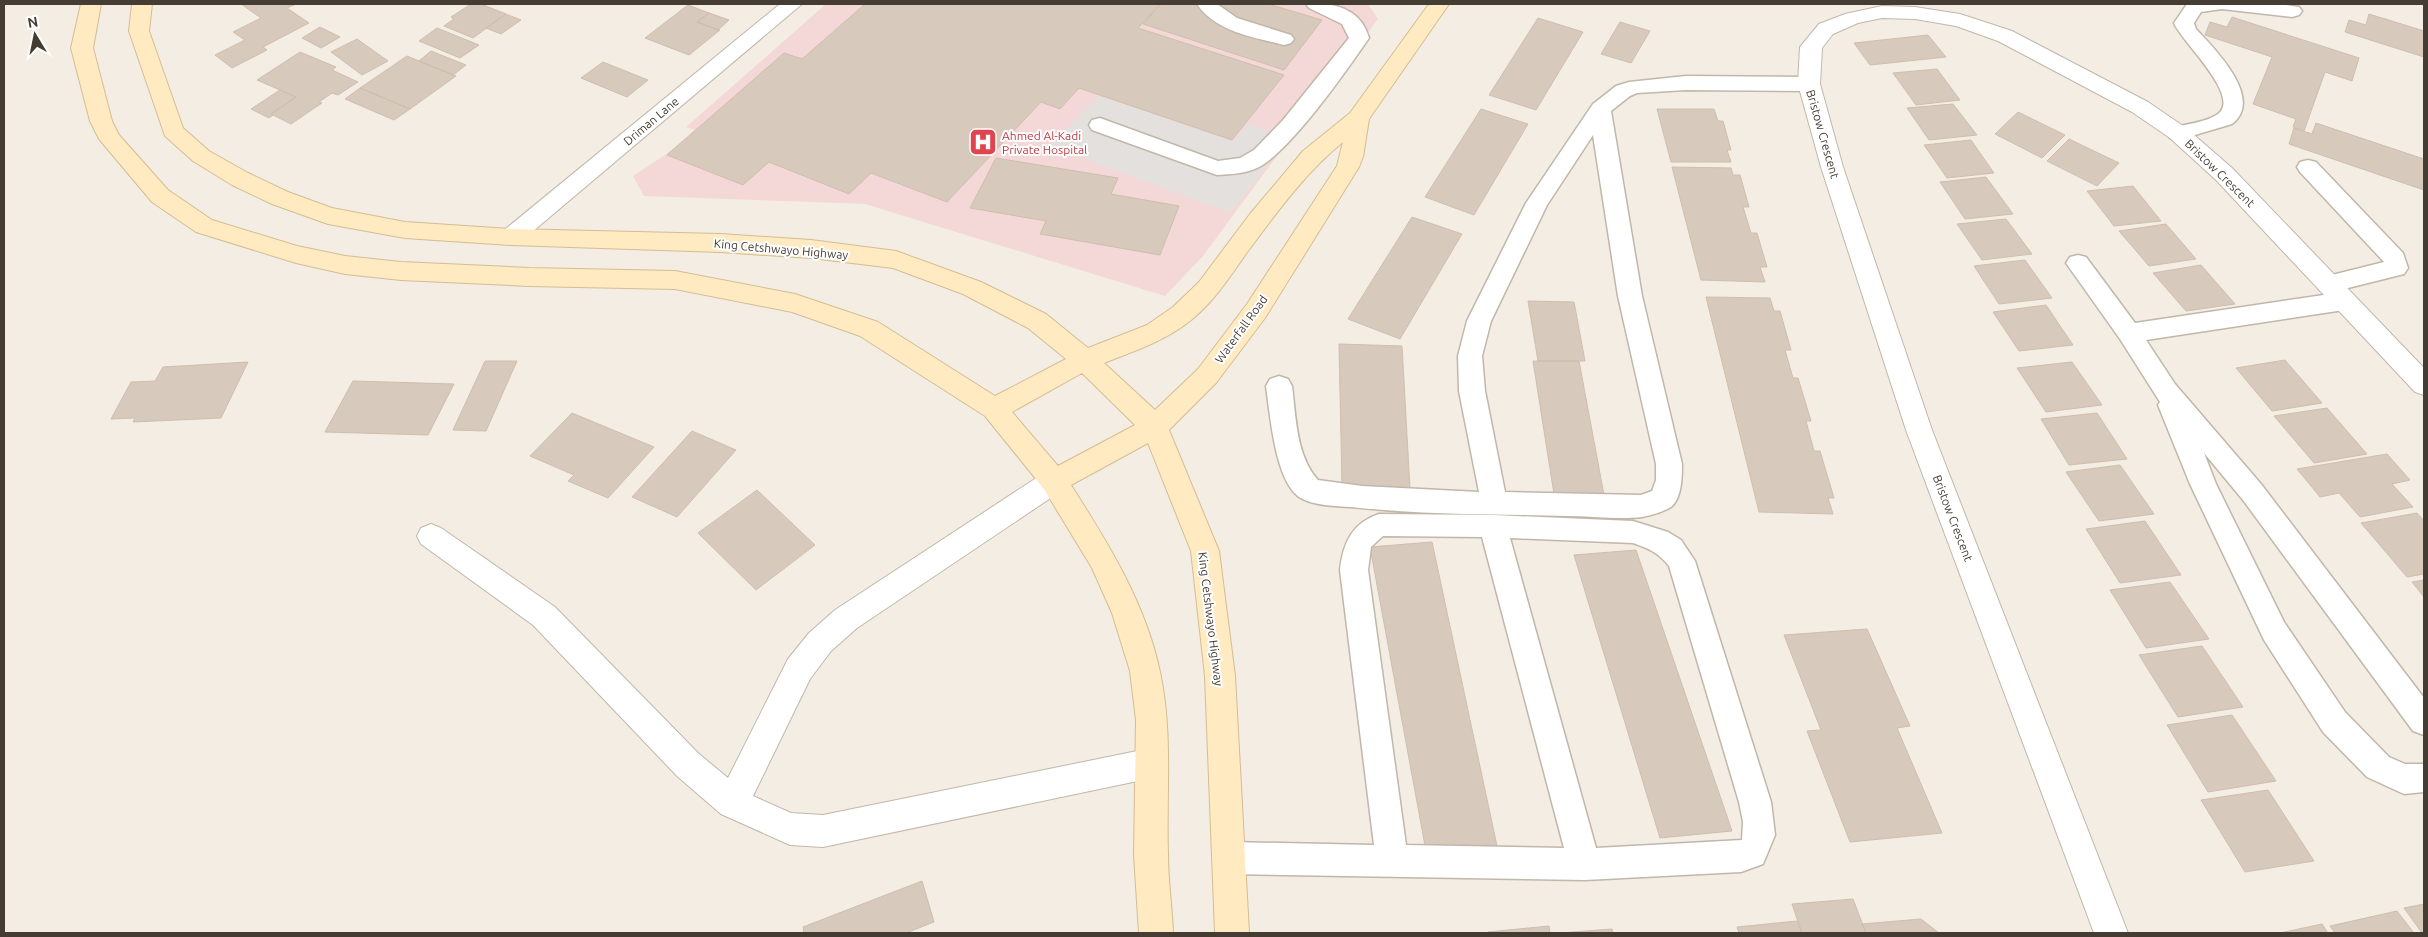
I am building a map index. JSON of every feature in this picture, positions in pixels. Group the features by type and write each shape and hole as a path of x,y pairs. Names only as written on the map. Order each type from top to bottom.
{"main road":[{"path":"91,4 82,48 101,121 110,139 160,196 204,226 296,254 345,264 402,270 519,276 675,280 795,303 868,329 994,409 1054,481 1103,561 1127,613 1145,671 1152,720 1151,854 1156,933"},
{"name":"King Cetshwayo Highway","path":"142,4 140,31 173,131 201,156 240,179 280,198 328,216 405,230 511,237 811,248 896,260 972,288 1037,321 1085,360 1155,427 1205,551 1220,676 1232,933"},
{"name":"Waterfall Road","path":"994,409 1085,360 1156,332 1182,314 1208,288 1258,220 1311,156 1358,118 1439,4"},
{"name":"Waterfall Road","path":"1054,481 1155,427 1207,376 1256,311 1348,167 1352,157 1358,118"}],"street":[{"path":"760,4 787,8"},
{"name":"Driman Lane","path":"511,237 787,8"},
{"name":"Bristow Crescent","path":"2111,933 1919,430 1832,168 1809,84 1810,47 1826,29 1852,18 1882,12 1915,12 1960,20 2005,36 2140,107 2178,133 2224,174 2424,385"},
{"path":"733,803 799,670 820,642 846,619 1054,481"},
{"path":"431,536 544,616 688,764 733,803 790,829 823,830 1152,763"}],"lane":[{"path":"1206,4 1212,13 1223,20 1284,39"},
{"path":"1100,125 1217,168 1236,167 1252,162 1264,154 1290,125 1359,38 1357,27 1351,20 1316,4"},
{"path":"2178,133 2219,122 2229,116 2232,109 2233,98 2222,71 2188,31 2184,23 2195,7 2218,4"},
{"path":"2224,4 2292,11"},
{"path":"1585,864 1494,514 1472,391 1470,356 1479,321 1537,202 1600,109 1623,91 1636,87 1686,83 1809,84"},
{"path":"1392,862 1354,570 1356,547 1363,534 1379,525 1494,514 1642,506 1663,498 1668,480 1669,464 1630,296 1600,109"},
{"path":"2129,333 2336,292 2396,268 2395,259 2308,167"},
{"path":"2078,263 2129,333 2166,390 2252,492 2424,720"},
{"path":"1229,858 1585,864 1741,856 1752,853 1757,846 1760,828 1755,802 1681,561 1670,548 1658,540 1633,532 1372,498 1320,494 1310,490 1301,480 1292,462 1279,386"},
{"path":"2166,390 2203,484 2274,631 2334,722 2378,767 2404,779 2424,778"}],"shaded area":[{"name":"Ahmed Al-Kadi Private Hospital","path":"826,4 1368,4 1378,19 1203,256 1165,296 865,204 644,196 633,176 665,155 695,130 686,127"},
{"path":"1099,95 1233,141 1247,124 1288,138 1231,213 1050,146"}],"building":[{"path":"241,4 296,4 287,8 309,23 263,47 267,50 232,68 215,55 245,40 233,32 261,18"},
{"path":"471,4 481,4 506,14 473,38 444,26 454,19 451,17"},
{"path":"865,4 1160,4 1138,28 1284,75 1232,140 1079,88 1060,109 1041,102 947,202 871,173 849,194 769,162 743,185 667,155 784,53 802,59"},
{"path":"1161,4 1268,4 1322,20 1284,70 1143,24"},
{"path":"688,5 709,13 697,22 720,30 689,55 645,38"},
{"path":"709,13 729,20 718,30 697,22"},
{"path":"506,14 521,20 501,34 486,28"},
{"path":"2369,14 2424,31 2424,57 2345,32 2349,20 2366,25"},
{"path":"2232,17 2359,58 2352,81 2325,72 2304,131 2293,127 2296,119 2253,104 2272,57 2205,35 2210,22 2227,27"},
{"path":"1538,18 1583,32 1536,110 1489,95"},
{"path":"1620,22 1650,31 1631,63 1601,54"},
{"path":"320,27 340,37 321,48 302,38"},
{"path":"437,28 479,45 460,58 419,41"},
{"path":"1928,35 1946,57 1870,65 1854,43"},
{"path":"357,39 388,61 362,75 331,52"},
{"path":"431,51 466,65 453,75 419,61"},
{"path":"300,52 336,67 332,70 358,82 338,95 332,93 319,102 322,103 291,124 271,114 296,97 257,80"},
{"path":"407,56 456,76 410,109 360,88"},
{"path":"603,62 648,80 627,97 581,78"},
{"path":"1937,69 1960,100 1916,105 1893,73"},
{"path":"360,88 410,109 394,120 345,99"},
{"path":"280,90 296,97 271,114 273,115 269,118 251,109"},
{"path":"1953,104 1977,135 1929,140 1907,108"},
{"path":"1481,109 1528,124 1474,215 1425,197"},
{"path":"1657,109 1714,109 1718,121 1723,121 1731,150 1727,150 1731,162 1671,162"},
{"path":"2018,112 2065,135 2042,158 1995,134"},
{"path":"2316,123 2424,159 2424,190 2289,144 2294,128 2312,134"},
{"path":"2069,139 2119,163 2097,186 2047,161"},
{"path":"1971,140 1994,173 1947,178 1924,145"},
{"path":"996,158 1118,178 1111,194 1179,206 1160,255 1040,234 1046,221 970,208"},
{"path":"1672,167 1731,168 1733,175 1740,175 1749,207 1743,207 1751,233 1757,233 1767,267 1760,267 1765,282 1701,280"},
{"path":"1986,177 2013,214 1965,219 1940,182"},
{"path":"2133,186 2161,221 2114,226 2087,191"},
{"path":"1412,217 1462,234 1400,339 1348,319"},
{"path":"2006,219 2032,254 1982,260 1957,224"},
{"path":"2166,224 2196,259 2149,266 2119,231"},
{"path":"2025,260 2052,298 1999,304 1974,266"},
{"path":"2201,265 2235,304 2186,311 2153,273"},
{"path":"1706,297 1770,298 1774,311 1780,311 1791,350 1785,350 1793,378 1798,378 1811,421 1806,421 1814,451 1820,451 1834,498 1828,498 1833,514 1759,512"},
{"path":"1528,301 1574,302 1585,361 1538,361"},
{"path":"2046,305 2073,345 2019,351 1993,312"},
{"path":"1339,344 1402,346 1410,489 1342,486"},
{"path":"2285,360 2322,403 2272,411 2236,368"},
{"path":"485,361 517,361 486,431 453,430"},
{"path":"1533,361 1579,361 1604,495 1554,494"},
{"path":"248,362 221,418 133,422 135,418 111,419 131,382 155,381 163,367"},
{"path":"2072,362 2102,405 2046,412 2017,368"},
{"path":"353,381 454,384 428,435 325,432"},
{"path":"2327,408 2367,454 2314,463 2274,416"},
{"path":"572,413 654,447 608,498 568,481 574,475 530,456"},
{"path":"2097,413 2127,459 2069,465 2041,419"},
{"path":"692,431 736,450 677,517 632,497"},
{"path":"2387,454 2410,480 2392,484 2413,507 2360,517 2339,493 2320,497 2297,469"},
{"path":"2120,465 2154,514 2099,521 2066,472"},
{"path":"757,490 815,545 756,590 698,533"},
{"path":"2417,513 2424,521 2424,574 2407,577 2361,523"},
{"path":"2145,521 2181,575 2120,583 2086,529"},
{"path":"1432,542 1497,846 1426,851 1370,547"},
{"path":"1636,550 1732,831 1660,838 1574,555"},
{"path":"2424,580 2424,597 2412,582"},
{"path":"2170,582 2209,639 2146,648 2110,590"},
{"path":"1867,629 1910,726 1897,728 1942,833 1850,842 1807,731 1821,730 1784,635"},
{"path":"2202,646 2243,707 2178,717 2139,655"},
{"path":"2232,715 2276,781 2208,792 2167,725"},
{"path":"2268,790 2314,861 2245,872 2201,800"},
{"path":"922,881 934,922 906,933 804,933 803,927"},
{"path":"1853,899 1866,933 1802,933 1792,904"},
{"path":"2424,904 2424,933 2422,933 2404,908"},
{"path":"2397,911 2414,933 2335,933 2330,926"},
{"path":"1921,919 1939,933 1866,933 1862,924"},
{"path":"1797,921 1802,933 1739,933 1737,927"},
{"path":"2322,924 2328,933 2280,933"},
{"path":"1549,926 1550,933 1488,932"},
{"path":"1612,929 1613,933 1560,933"}],"place":[{"name":"Ahmed Al-Kadi Private Hospital","path":"983,142"}]}
